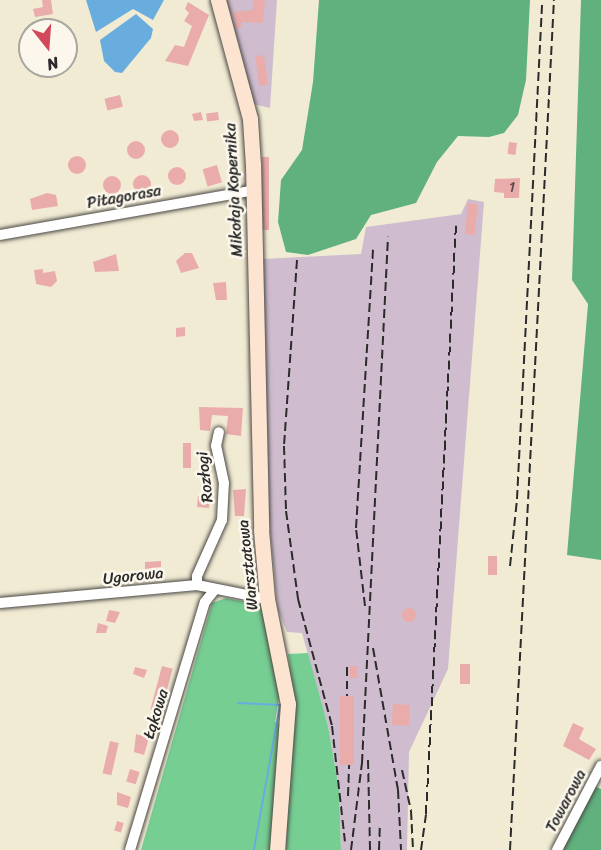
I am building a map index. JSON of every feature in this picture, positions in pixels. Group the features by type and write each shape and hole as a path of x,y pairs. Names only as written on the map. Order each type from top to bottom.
{"street":[{"name":"Mikołaja Kopernika","path":"218,0 250,119 256,274"},
{"name":"Pitagorasa","path":"0,236 254,190"},
{"name":"Warsztatowa","path":"256,274 261,530 267,599 288,704 278,850"},
{"name":"Rozłogi","path":"197,585 197,576 222,520 224,483 216,446 219,432"},
{"name":"Ugorowa","path":"0,603 197,585 267,599"},
{"name":"Łąkowa","path":"130,850 205,602 214,589"},
{"name":"Towarowa","path":"557,850 601,766"}],"shaded area":[{"path":"224,0 277,0 270,108 249,103"},
{"path":"468,199 484,202 448,669 409,752 407,850 341,850 339,789 328,726 302,633 287,632 278,609 268,512 262,259 361,254 366,227 461,214"}],"green space":[{"path":"319,0 530,0 526,80 518,115 504,133 489,137 458,136 437,162 416,203 371,215 356,239 308,255 286,252 278,222 281,180 302,150 313,82"},
{"path":"581,0 601,0 601,560 567,555 588,304 572,280"},
{"path":"226,598 261,605 280,690 275,722 283,725 273,850 141,850 212,603"},
{"path":"308,653 328,726 339,789 341,850 286,850 292,689 288,654"},
{"path":"594,786 601,789 601,850 563,850"}],"water":[{"path":"86,0 164,0 153,20 133,9 96,32"},
{"path":"136,14 153,29 151,38 122,73 115,72 104,61 100,40"}],"building":[{"path":"42,0 51,0 53,14 35,17 33,9 43,7"},
{"path":"253,0 265,0 263,23 242,22 242,27 236,28 233,12 253,10"},
{"path":"188,2 209,15 188,66 165,61 175,45 184,47 192,26 184,21 189,13 185,9"},
{"path":"264,55 268,85 259,86 255,56"},
{"path":"120,95 123,107 107,111 104,99"},
{"path":"201,112 203,120 194,121 192,114"},
{"path":"218,112 219,120 207,121 206,113"},
{"path":"166,130 174,130 179,135 177,146 166,148 161,143 161,135"},
{"path":"132,141 140,141 145,146 143,157 132,159 127,154 127,146"},
{"path":"509,142 517,143 515,155 508,154"},
{"path":"73,156 81,156 86,161 84,172 73,174 68,169 68,161"},
{"path":"262,157 269,157 269,230 262,230"},
{"path":"217,165 222,182 208,186 203,169"},
{"path":"173,167 181,167 186,172 184,183 173,185 168,180 168,172"},
{"path":"138,175 146,175 151,180 149,191 138,193 133,188 133,180"},
{"path":"112,176 120,181 121,185 116,193 112,194 104,189 103,185 108,177"},
{"path":"520,178 519,198 504,198 504,193 494,192 495,179"},
{"path":"47,193 56,195 58,206 32,210 30,199"},
{"path":"468,203 478,204 475,235 465,234"},
{"path":"185,253 192,253 199,268 181,273 176,261"},
{"path":"116,254 119,271 95,272 93,262"},
{"path":"43,269 43,273 55,271 57,281 51,287 36,284 34,270"},
{"path":"226,282 227,300 216,300 213,283"},
{"path":"185,327 185,336 176,337 176,328"},
{"path":"199,407 243,408 241,436 226,434 228,416 212,415 210,431 200,430"},
{"path":"183,443 191,443 191,468 183,468"},
{"path":"246,489 244,516 235,516 233,490"},
{"path":"198,496 210,497 209,508 197,507"},
{"path":"488,556 497,556 497,575 488,575"},
{"path":"161,561 161,567 145,569 145,562"},
{"path":"409,608 414,610 416,615 414,620 409,622 404,620 402,615 404,610"},
{"path":"109,610 120,612 115,623 106,621"},
{"path":"98,623 108,626 106,633 96,633"},
{"path":"460,664 470,664 470,684 460,684"},
{"path":"162,666 173,669 161,712 150,709"},
{"path":"350,666 358,666 358,678 350,678"},
{"path":"135,667 147,670 144,678 133,674"},
{"path":"340,696 354,696 354,765 340,765"},
{"path":"393,704 410,705 409,726 392,725"},
{"path":"573,723 584,728 579,739 596,749 589,760 563,746"},
{"path":"136,734 149,738 144,755 134,752"},
{"path":"110,741 119,743 111,775 103,773"},
{"path":"130,769 140,772 136,784 126,781"},
{"path":"117,792 131,797 128,808 117,805"},
{"path":"117,821 124,823 121,833 114,831"}],"waterway":[{"path":"238,703 280,705 254,850"}],"railway":[{"path":"510,566 517,499 542,0"},
{"path":"510,850 554,0"},
{"path":"421,850 426,814 456,224"},
{"path":"351,850 362,763 388,237"},
{"path":"365,606 356,528 373,250"},
{"path":"297,260 284,446 286,511 298,599 332,726 345,841"},
{"path":"373,648 398,790 401,850"},
{"path":"347,667 347,696"},
{"path":"368,760 370,850"},
{"path":"348,796 349,765"},
{"path":"402,770 411,811 413,850"},
{"path":"379,850 380,826"}]}
